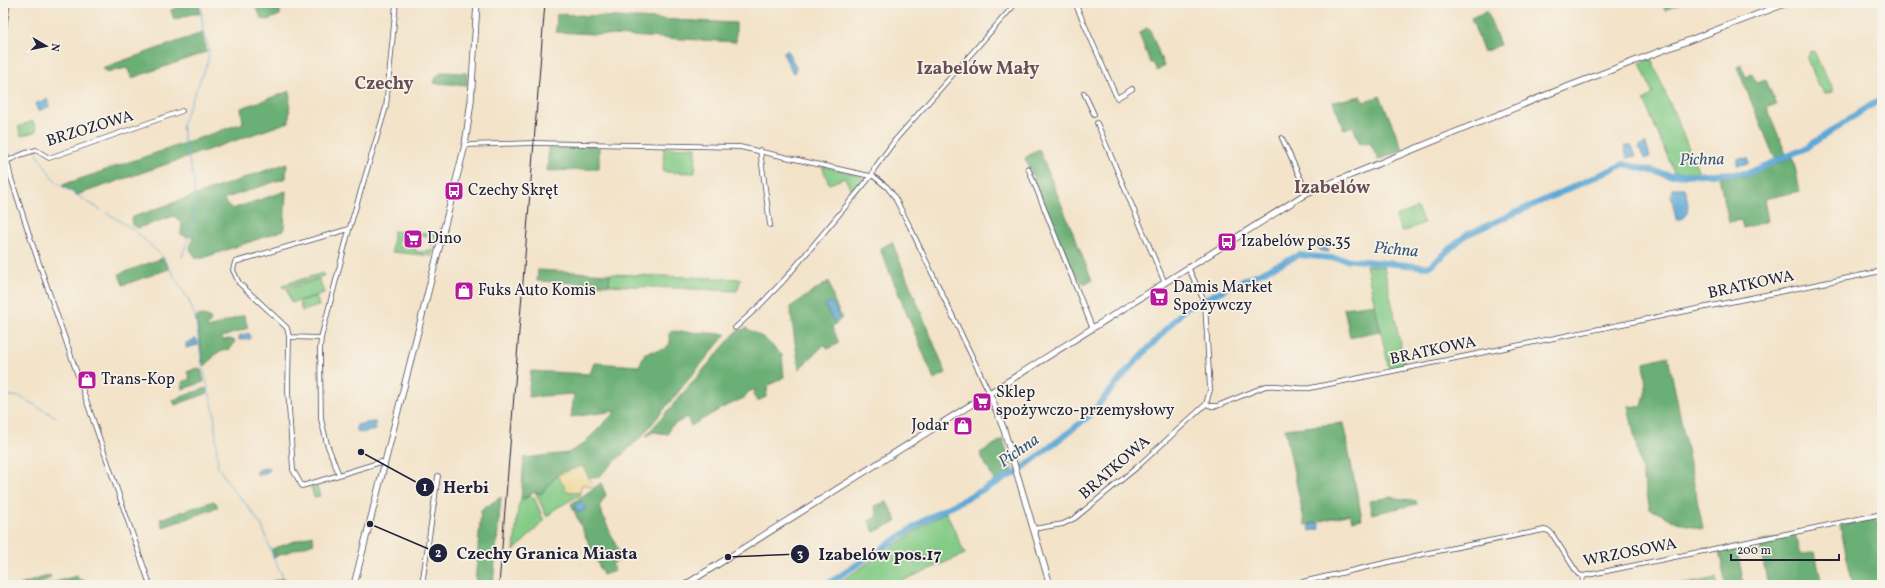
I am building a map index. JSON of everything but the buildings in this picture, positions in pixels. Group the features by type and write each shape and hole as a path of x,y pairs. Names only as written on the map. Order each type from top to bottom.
{"street":[{"path":"3,36 8,3"},
{"path":"339,475 327,444 321,419 321,338 349,229 386,107 396,3"},
{"path":"356,585 465,145 471,101 477,3"},
{"path":"735,328 789,275 871,175 896,140 1016,3"},
{"path":"1075,3 1117,98 1132,89"},
{"path":"685,585 1164,281 1307,193 1551,94 1787,3"},
{"path":"1084,93 1094,114"},
{"name":"BRZOZOWA","path":"7,161 36,150 49,158 182,111"},
{"path":"1097,123 1164,281"},
{"path":"1282,138 1307,193"},
{"path":"3,142 7,161 29,236 150,585"},
{"path":"465,145 534,143 735,146 760,150 871,175 887,187 894,196 989,392 1004,430 1050,585"},
{"path":"760,150 770,225"},
{"path":"1028,168 1092,327"},
{"path":"349,229 235,262 233,270 239,283 287,328 289,337 288,391 294,474 302,486 381,462 385,463"},
{"path":"1188,267 1205,303 1210,390 1206,404"},
{"name":"BRATKOWA","path":"1033,529 1063,524 1075,518 1136,468 1206,404 1217,406 1266,386 1300,389 1310,388 1882,271"},
{"path":"289,337 321,338"},
{"path":"422,585 438,476"},
{"name":"WRZOSOWA","path":"1289,585 1428,553 1544,530 1549,531 1552,534 1575,570 1578,574 1583,576 1882,514"},
{"path":"1582,585 1583,576"}],"green space":[{"path":"191,3 199,3 200,14 192,14 174,20 171,10"},
{"path":"253,3 272,3 273,9 280,10 280,15 268,20 262,19"},
{"path":"1662,3 1683,3 1665,10"},
{"path":"1487,11 1500,45 1484,52 1471,18"},
{"path":"557,14 736,23 736,42 556,32"},
{"path":"1146,28 1150,30 1164,66 1157,71 1154,64 1150,62 1139,34"},
{"path":"202,33 207,52 132,78 127,68 108,72 102,68"},
{"path":"1814,51 1833,88 1833,92 1825,93 1819,86 1807,59 1810,52"},
{"path":"1651,59 1699,172 1674,172 1644,100 1653,94 1640,63"},
{"path":"1741,65 1746,77 1752,74 1756,83 1766,80 1776,104 1767,108 1786,154 1775,159 1737,67"},
{"path":"442,72 467,73 467,85 434,83 436,77"},
{"path":"290,91 289,122 77,195 62,185 243,123 241,108"},
{"path":"1361,96 1364,102 1380,96 1403,150 1378,160 1370,142 1360,144 1353,126 1344,129 1333,102"},
{"path":"33,121 37,131 21,136 18,127"},
{"path":"549,145 599,146 599,169 547,171"},
{"path":"696,147 695,173 663,172 664,148"},
{"path":"1039,149 1092,280 1084,285 1069,265 1025,158"},
{"path":"1793,157 1800,191 1764,199 1768,221 1743,228 1741,220 1729,222 1719,177 1747,176"},
{"path":"287,163 286,178 223,199 232,209 286,191 284,230 203,258 196,258 190,249 193,236 186,237 181,234 182,223 174,216 138,228 131,224 133,217"},
{"path":"822,166 861,176 864,180 853,195 845,178 829,184"},
{"path":"1417,208 1424,223 1402,232 1395,217"},
{"path":"393,231 437,234 434,246 431,245 432,236 400,234 398,245 401,248 416,249 416,252 434,250 432,256 392,252"},
{"path":"892,242 946,373 934,379 880,249"},
{"path":"163,258 169,269 123,285 119,274"},
{"path":"1366,265 1384,267 1405,366 1389,369"},
{"path":"538,270 610,274 609,285 537,281"},
{"path":"323,273 324,276 283,288 282,285"},
{"path":"610,274 741,279 737,291 609,285"},
{"path":"319,279 324,293 291,303 287,289"},
{"path":"829,281 834,301 842,318 832,327 839,343 828,349 825,344 799,369 790,307"},
{"path":"316,296 319,306 302,311 299,301"},
{"path":"1375,304 1380,331 1350,337 1344,308"},
{"path":"201,315 209,317 211,321 207,326 209,328 244,315 248,328 220,338 223,340 230,339 235,341 230,349 217,353 205,366 203,363 196,317"},
{"path":"746,328 764,338 782,355 784,377 768,386 766,397 757,401 753,395 756,389 748,392 744,398 720,409 691,426 687,417 670,427 668,434 653,432 645,437 736,332"},
{"path":"670,331 726,334 642,436 597,478 589,477 582,466 557,475 541,494 535,492 521,500 524,458 568,453 582,445 616,411 571,417 574,394 528,397 531,371 590,374 594,363 639,366 645,353 664,349 670,344"},
{"path":"1668,356 1703,528 1700,529 1677,522 1650,509 1628,406 1642,407 1646,389 1644,362"},
{"path":"197,368 201,370 204,382 183,389 182,382 190,379 187,372"},
{"path":"206,388 208,393 175,405 173,400"},
{"path":"1343,423 1362,519 1352,521 1350,514 1305,525 1285,429"},
{"path":"1003,439 1013,471 994,481 980,453"},
{"path":"557,475 567,491 579,493 580,495 555,509 547,517 535,492 541,494"},
{"path":"601,483 606,495 599,507 622,559 612,564 615,571 603,575 571,504"},
{"path":"316,485 320,496 314,497 311,486"},
{"path":"530,496 534,497 544,521 514,551 518,507 521,500"},
{"path":"501,497 493,585 475,585 481,510"},
{"path":"1391,497 1416,501 1417,504 1372,514 1369,501"},
{"path":"214,501 217,504 217,508 163,527 160,519"},
{"path":"887,502 897,521 874,532 869,521 878,516 874,506"},
{"path":"946,512 965,554 892,585 835,585 926,524"},
{"path":"1876,518 1882,546 1882,585 1853,585 1840,526"},
{"path":"1795,534 1800,555 1815,552 1822,585 1768,585 1759,542"},
{"path":"312,535 314,543 274,557 272,549"},
{"path":"1736,546 1744,585 1726,585 1719,550"},
{"path":"50,575 51,578 35,585 20,585"},
{"path":"77,576 78,579 93,583 95,585 44,585"},
{"path":"284,578 285,585 264,584"},
{"path":"1716,578 1717,585 1681,585"}],"sand":[{"path":"582,466 593,485 590,487 585,484 581,486 580,493 567,491 557,475"}],"water":[{"path":"787,50 796,67 795,73 792,72 783,53"},
{"path":"47,99 50,106 38,111 35,104"},
{"path":"1646,144 1650,157 1644,159 1639,147"},
{"path":"1624,146 1632,146 1636,156 1627,158"},
{"path":"1748,158 1749,164 1737,165 1737,159"},
{"path":"1672,188 1683,188 1687,196 1687,212 1681,219 1676,219 1671,195"},
{"path":"1324,239 1329,252 1320,251 1316,242"},
{"path":"832,302 839,317 834,322 825,306 826,304"},
{"path":"249,333 251,337 250,339 239,340 239,336"},
{"path":"196,339 198,345 186,348 186,343"},
{"path":"375,422 376,430 360,433 357,431 357,425"},
{"path":"267,467 270,468 269,471 258,476 256,471"},
{"path":"580,502 585,507 580,512 575,507"},
{"path":"1319,523 1320,529 1310,531 1309,525"}],"waterway":[{"path":"193,177 184,140 182,124 208,61 209,48 203,32 201,3"},
{"name":"Pichna","path":"826,585 928,518 1019,471 1088,417 1128,370 1187,307 1299,255 1427,267 1433,264 1466,235 1624,164 1668,175 1748,173 1804,149 1882,98"},
{"path":"36,152 52,177 60,185 101,210"},
{"path":"182,257 195,218 194,181"},
{"path":"107,213 134,230 162,256 189,301 195,316 202,364 214,411 218,467 233,490 246,504 262,526 273,557 282,575 284,585"},
{"path":"3,395 20,397 56,417"}],"railway":[{"path":"499,585 545,3"}],"place":[{"name":"Czechy Skręt","path":"454,191"},
{"name":"Dino","path":"413,239"},
{"name":"Izabelów pos.35","path":"1227,242"},
{"name":"Fuks Auto Komis","path":"464,291"},
{"name":"Damis Market Spożywczy","path":"1159,297"},
{"name":"Trans-Kop","path":"87,380"},
{"name":"Sklep spożywczo-przemysłowy","path":"982,402"},
{"name":"Jodar","path":"963,426"},
{"name":"Herbi","path":"361,452"},
{"name":"Czechy Granica Miasta","path":"370,524"},
{"name":"Izabelów pos.17","path":"728,557"}],"district":[{"name":"Izabelów Mały","path":"978,69"},
{"name":"Czechy","path":"384,84"},
{"name":"Izabelów","path":"1332,188"}]}
